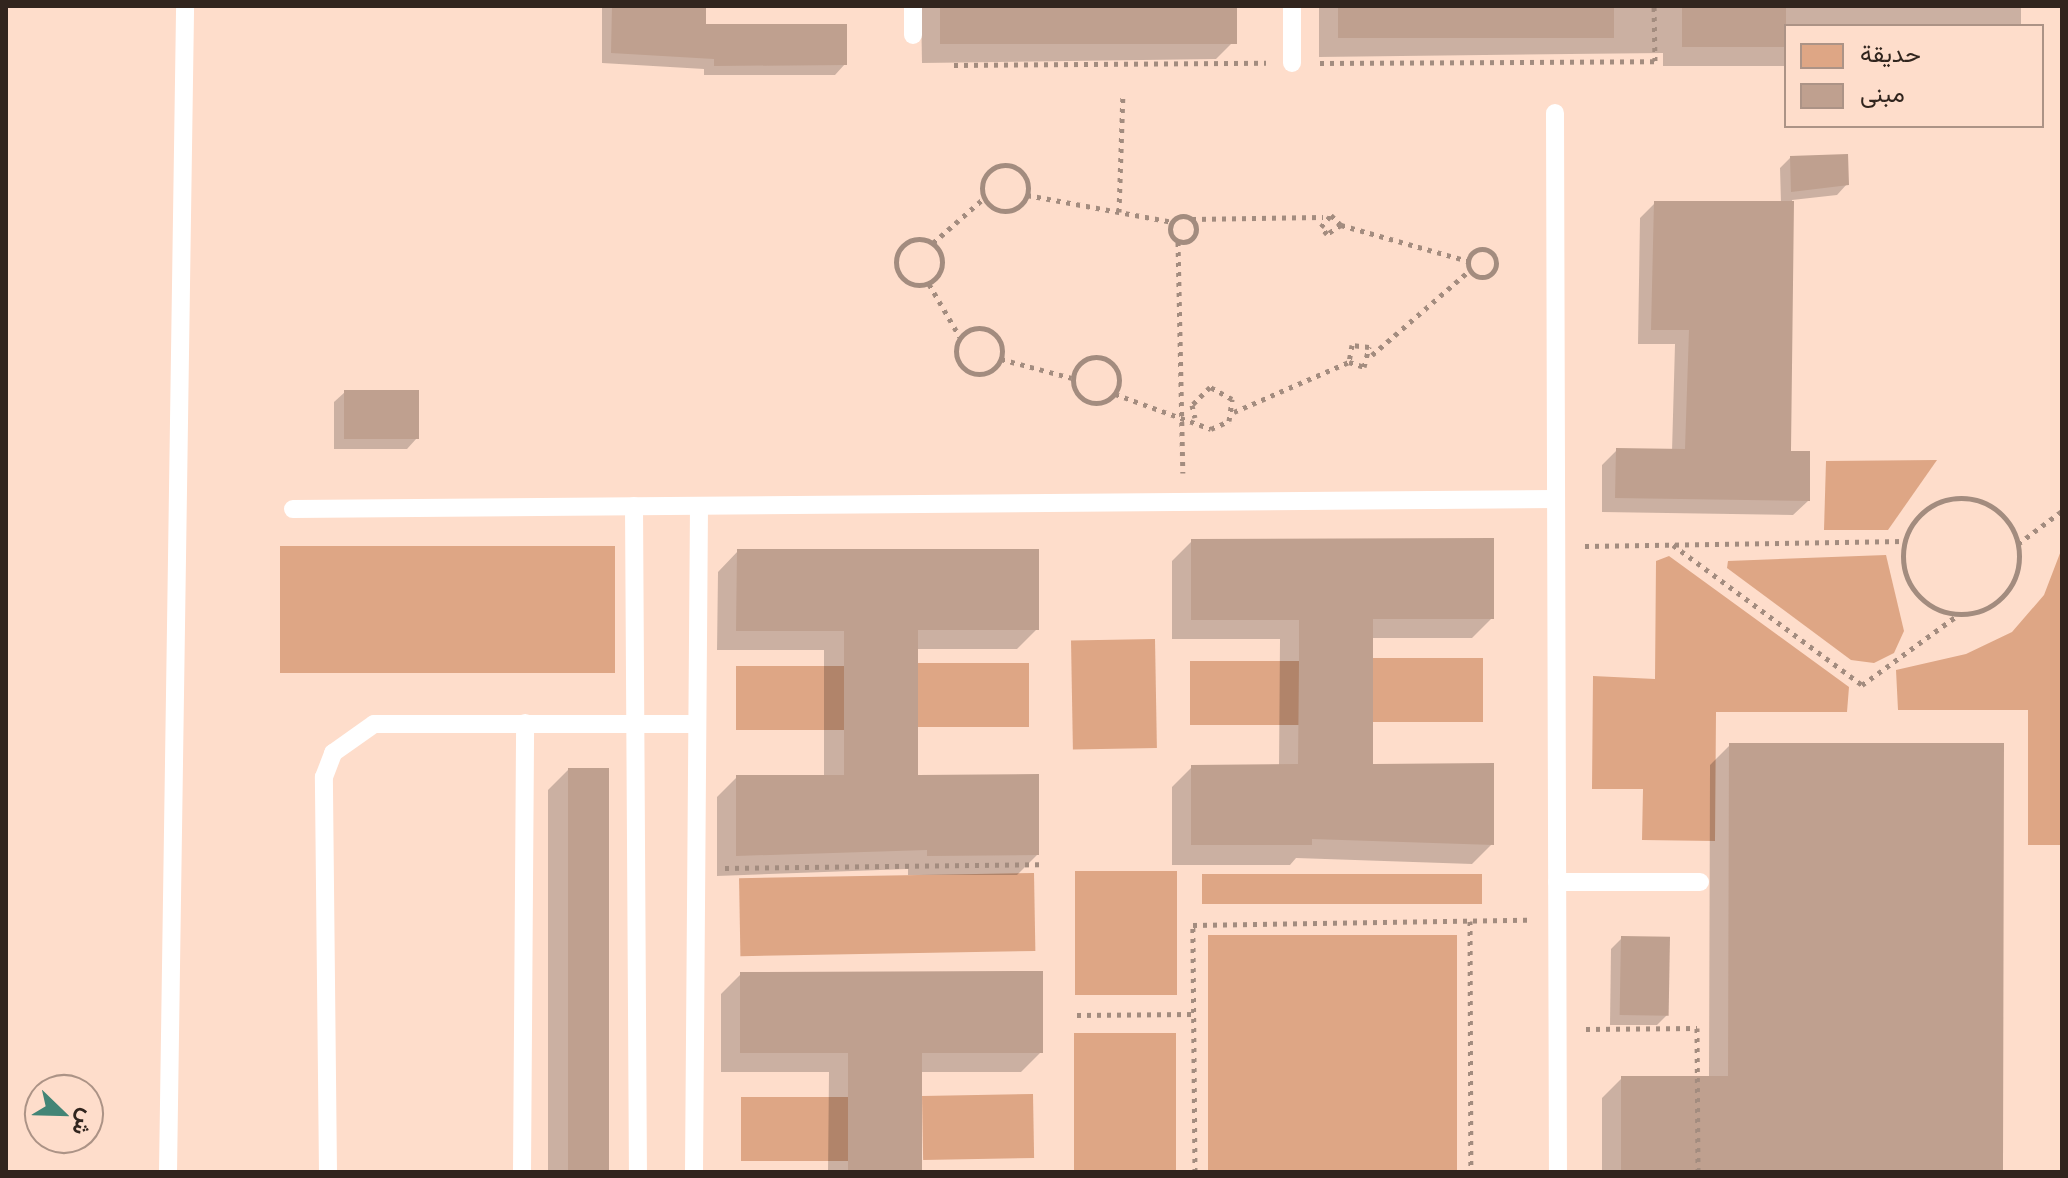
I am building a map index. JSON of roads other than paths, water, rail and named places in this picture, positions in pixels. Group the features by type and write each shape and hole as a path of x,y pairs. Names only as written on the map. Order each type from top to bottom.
{"lane":[{"path":"168,1172 185,6"},
{"path":"913,6 913,35"},
{"path":"1292,6 1292,63"},
{"path":"1555,113 1558,1172"},
{"path":"293,509 1556,499"},
{"path":"634,506 638,1172"},
{"path":"694,1172 699,506"},
{"path":"522,1172 525,723"},
{"path":"328,1172 324,777 333,753 374,724 697,724"},
{"path":"1557,882 1700,882"}]}
